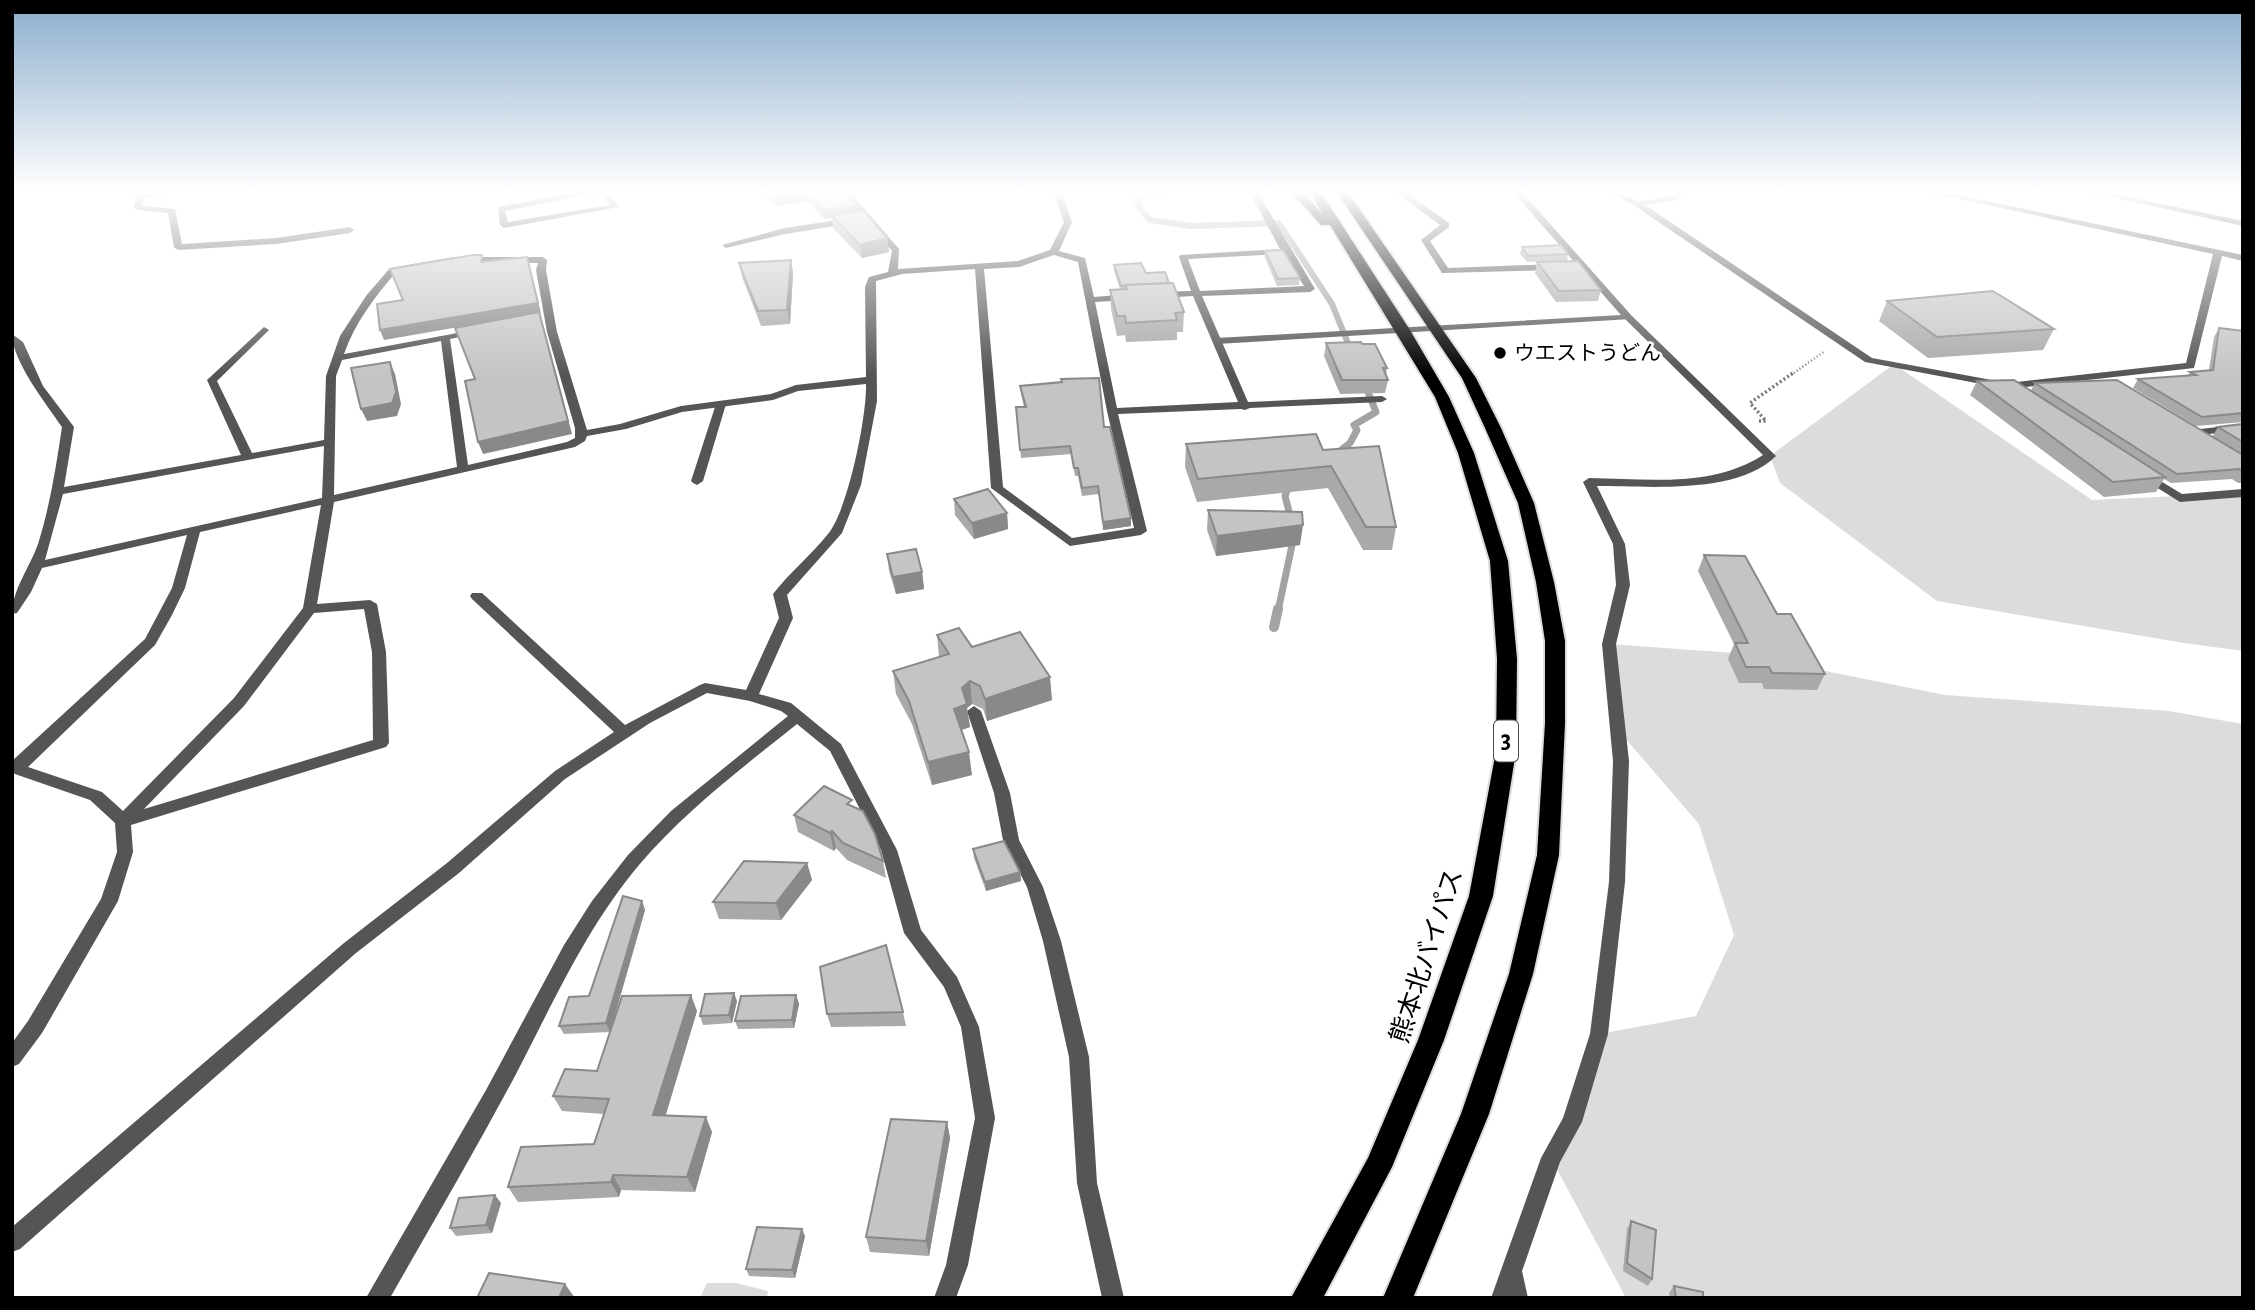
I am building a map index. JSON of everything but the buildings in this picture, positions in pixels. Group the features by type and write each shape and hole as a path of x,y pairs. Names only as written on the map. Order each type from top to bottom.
{"highway":[{"name":"熊本北バイパス","path":"1306,1298 1378,1167 1431,1040 1481,896 1506,751 1507,659 1499,561 1466,453 1442,397 1404,330 1354,252"},
{"name":"3","path":"1382,252 1469,378 1526,503 1545,582 1555,641 1555,723 1548,855 1521,974 1475,1114 1398,1298"}],"street":[{"path":"893,272 896,252"},
{"path":"751,696 786,618 780,594 836,533 855,485 872,401 872,279 893,272 1019,264 1054,252"},
{"path":"979,266 997,488 1070,542 1141,531 1112,411 1082,260 1054,252"},
{"path":"1245,407 1183,257 1267,252"},
{"path":"1088,300 1310,289 1287,252"},
{"path":"1433,252 1445,271 1584,266"},
{"path":"1502,1298 1551,1158 1572,1122 1599,1034 1617,882 1621,761 1609,643 1623,585 1619,544 1589,482 1698,482 1760,465 1770,456 1628,317 1571,252"},
{"path":"1709,252 1870,360 2008,386 2190,366 2218,253"},
{"path":"2214,252 2243,258"},
{"path":"35,566 195,529 328,500 463,470 575,444 581,439 581,428 549,317 541,270 543,261 454,260 393,270 369,298 345,336 331,376 328,500 310,609 239,702 123,821"},
{"path":"536,320 549,317"},
{"path":"1217,341 1628,317"},
{"path":"248,457 212,380 264,330"},
{"path":"337,358 484,330"},
{"path":"12,337 18,342 38,387 68,428 59,491 35,566 20,600 12,610"},
{"path":"444,337 463,470"},
{"path":"2101,375 2124,390"},
{"path":"580,434 622,427 681,409 774,397 796,388 870,380"},
{"path":"2008,386 2031,401"},
{"path":"1112,411 1382,399"},
{"path":"697,481 721,404"},
{"path":"2181,425 2212,445"},
{"path":"2192,433 2243,427"},
{"path":"59,491 329,442"},
{"path":"2134,468 2180,498 2243,493"},
{"path":"12,1058 36,1027 109,901 125,852 123,821 96,796 14,768 150,642 166,617 189,558 195,529"},
{"path":"477,596 623,732"},
{"path":"123,821 381,743 379,652 370,604 310,609"},
{"path":"12,1241 350,948 453,868 559,775 623,732 705,688 751,696 786,707 836,748 890,850 914,933 951,984 970,1027 985,1118 957,1265 945,1298"},
{"path":"974,711 1002,793 1011,840 1035,887 1052,941 1079,1057 1087,1183 1113,1298"},
{"path":"377,1298 486,1110 584,925 614,883 657,832 797,716"},
{"path":"1511,1267 1517,1298"}],"path":[{"path":"1738,423 1766,421 1750,403 1840,340"}],"shaded area":[{"path":"1894,364 2092,500 2243,493 2243,651 1937,601 1780,483 1770,456"},
{"path":"1609,644 1735,653 1945,695 2169,711 2243,724 2243,1298 1626,1298 1551,1158 1599,1034 1696,1016 1734,935 1699,824 1618,730"},
{"path":"707,1283 736,1283 768,1291 767,1298 700,1298"}],"waterway":[{"path":"1298,252 1332,304 1352,353"},
{"path":"1335,455 1350,443 1357,430 1354,425 1376,412 1364,382"},
{"path":"1290,483 1285,496 1292,523"},
{"path":"1278,611 1294,536"},
{"path":"1274,627 1278,609"}],"place":[{"name":"ウエストうどん","path":"1500,353"}]}
